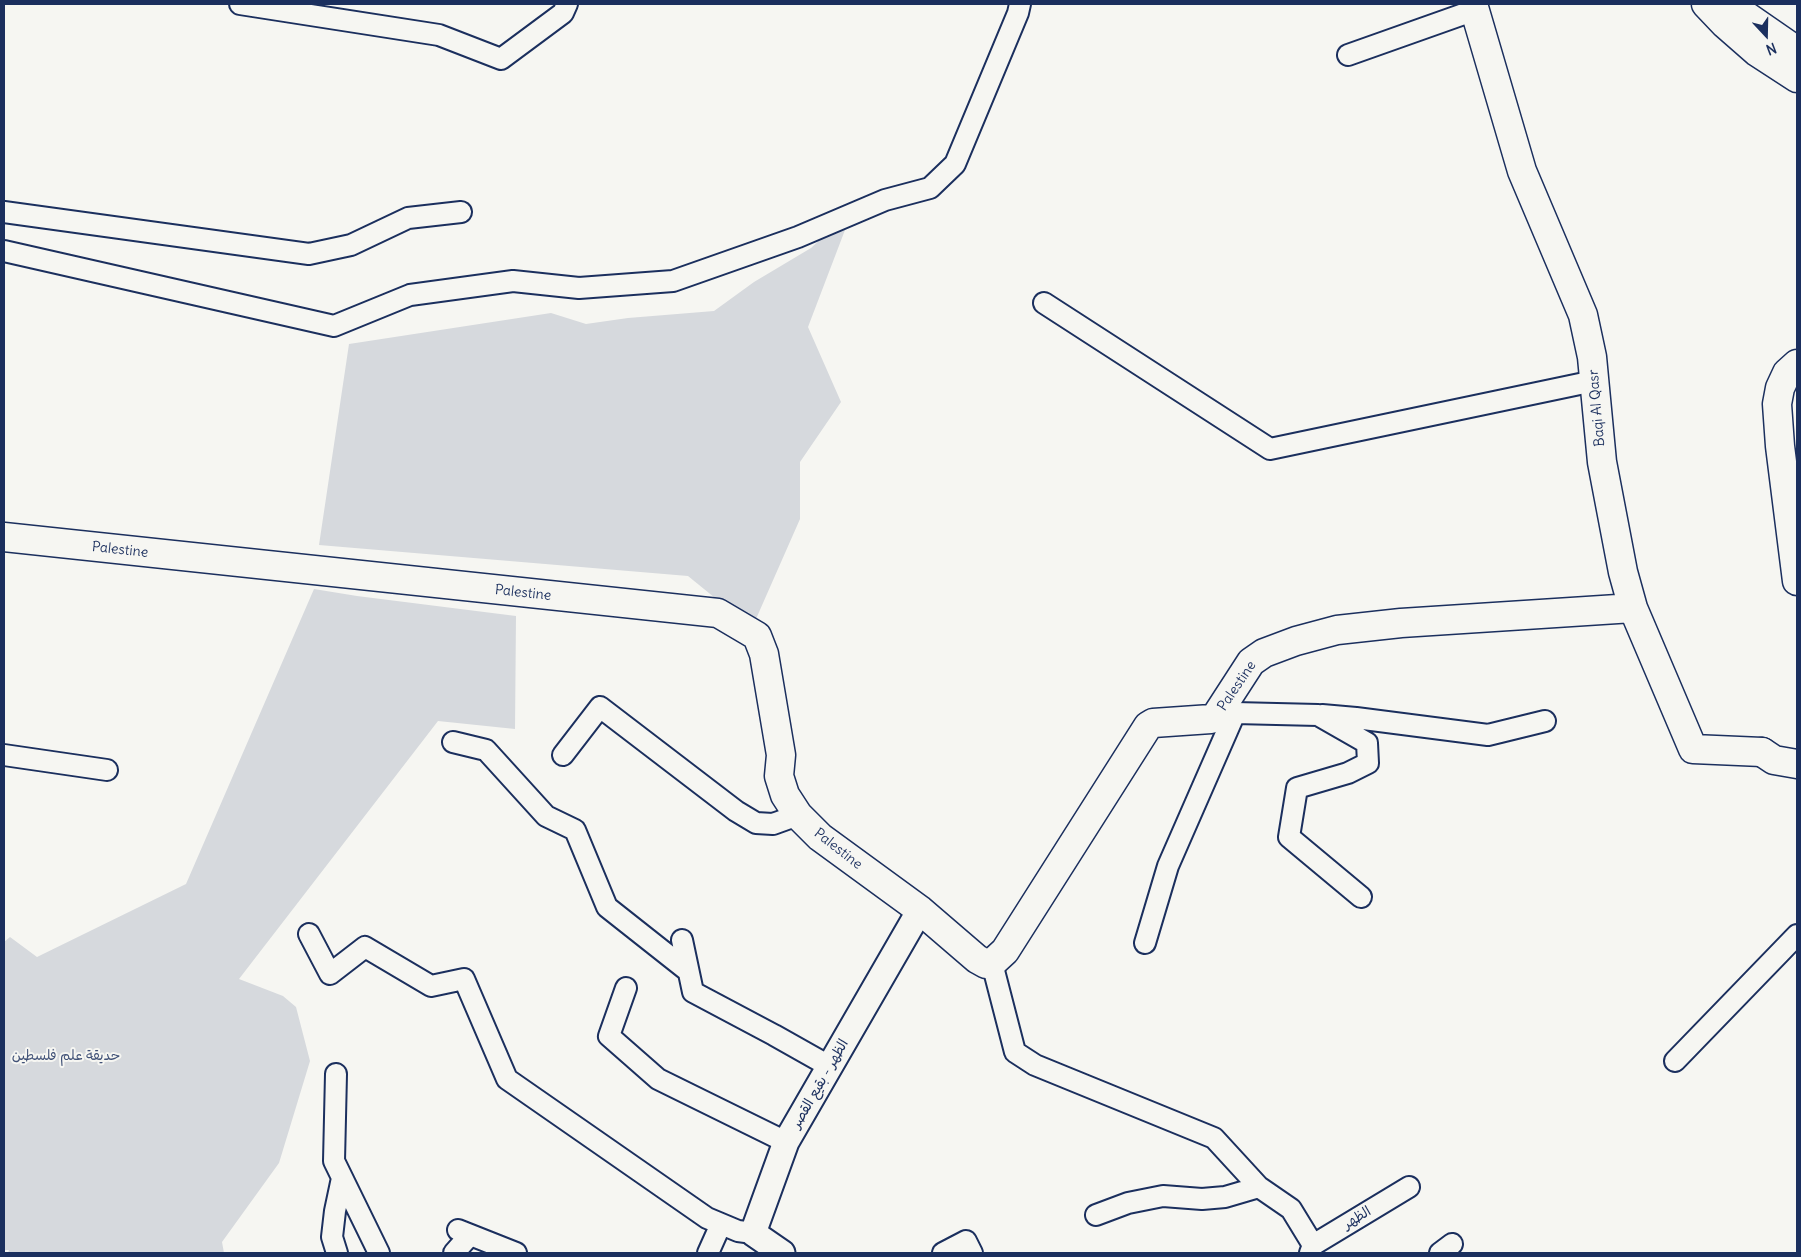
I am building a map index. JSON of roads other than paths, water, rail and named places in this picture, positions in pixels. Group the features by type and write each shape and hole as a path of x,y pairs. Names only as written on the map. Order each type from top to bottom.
{"main road":[{"path":"1706,4 1725,24 1757,52 1797,78"},
{"name":"Baqi Al Qasr","path":"1474,7 1522,170 1584,315 1592,357 1602,462 1623,572 1632,608 1693,749 1762,752"},
{"path":"1739,7 1797,50"},
{"path":"1797,364 1787,373 1780,388 1777,404 1780,446 1797,581"},
{"path":"1797,441 1797,456"},
{"name":"Palestine","path":"4,537 718,613 757,636 764,654 781,755 779,776 785,795 798,815 820,837 920,910 982,963 992,963 1005,951 1148,726 1153,723 1211,719 1227,713 1252,662 1257,656 1278,647 1333,630 1401,623 1632,608"},
{"path":"1762,752 1797,746"},
{"path":"1762,752 1797,755"},
{"path":"1762,752 1774,760 1797,764"}],"street":[{"path":"240,4 439,35 501,59 563,13 567,4"},
{"path":"4,251 334,326 410,295 466,287 513,281 578,288 674,281 798,236 885,200 930,188 955,164 1018,13 1020,4"},
{"path":"1348,55 1474,7"},
{"path":"4,212 309,254 351,245 408,218 461,212"},
{"path":"1044,303 1270,448 1594,381"},
{"path":"562,755 600,707 736,811 756,823 773,824 798,815"},
{"path":"1145,943 1168,866 1227,713 1318,715 1356,718 1488,735 1545,721"},
{"path":"1318,715 1366,743 1368,763 1348,773 1297,788 1289,836 1361,897"},
{"path":"453,742 486,750 546,816 575,830 607,907 688,971"},
{"path":"4,755 107,770"},
{"name":"الظهر - بقيع القصر","path":"753,1233 786,1142 920,910"},
{"path":"309,934 330,974 365,946 431,986 464,979 507,1079 707,1218 738,1231 753,1233 782,1253"},
{"path":"1675,1061 1797,935"},
{"path":"682,940 693,992 829,1066"},
{"path":"992,963 1015,1052 1035,1065 1214,1138 1258,1187 1291,1208 1312,1249"},
{"path":"626,988 609,1036 658,1079 786,1142"},
{"path":"336,1074 334,1161 379,1253"},
{"path":"337,1253 332,1237 342,1178"},
{"path":"1096,1215 1128,1203 1163,1196 1202,1199 1225,1196 1258,1187"},
{"name":"الظهر","path":"1312,1249 1409,1187"},
{"path":"708,1253 720,1224"},
{"path":"454,1253 464,1232 516,1253"},
{"path":"943,1253 966,1241 972,1253"}],"park label":[{"name":"حديقة علم فلسطين","path":"66,1056"}]}
